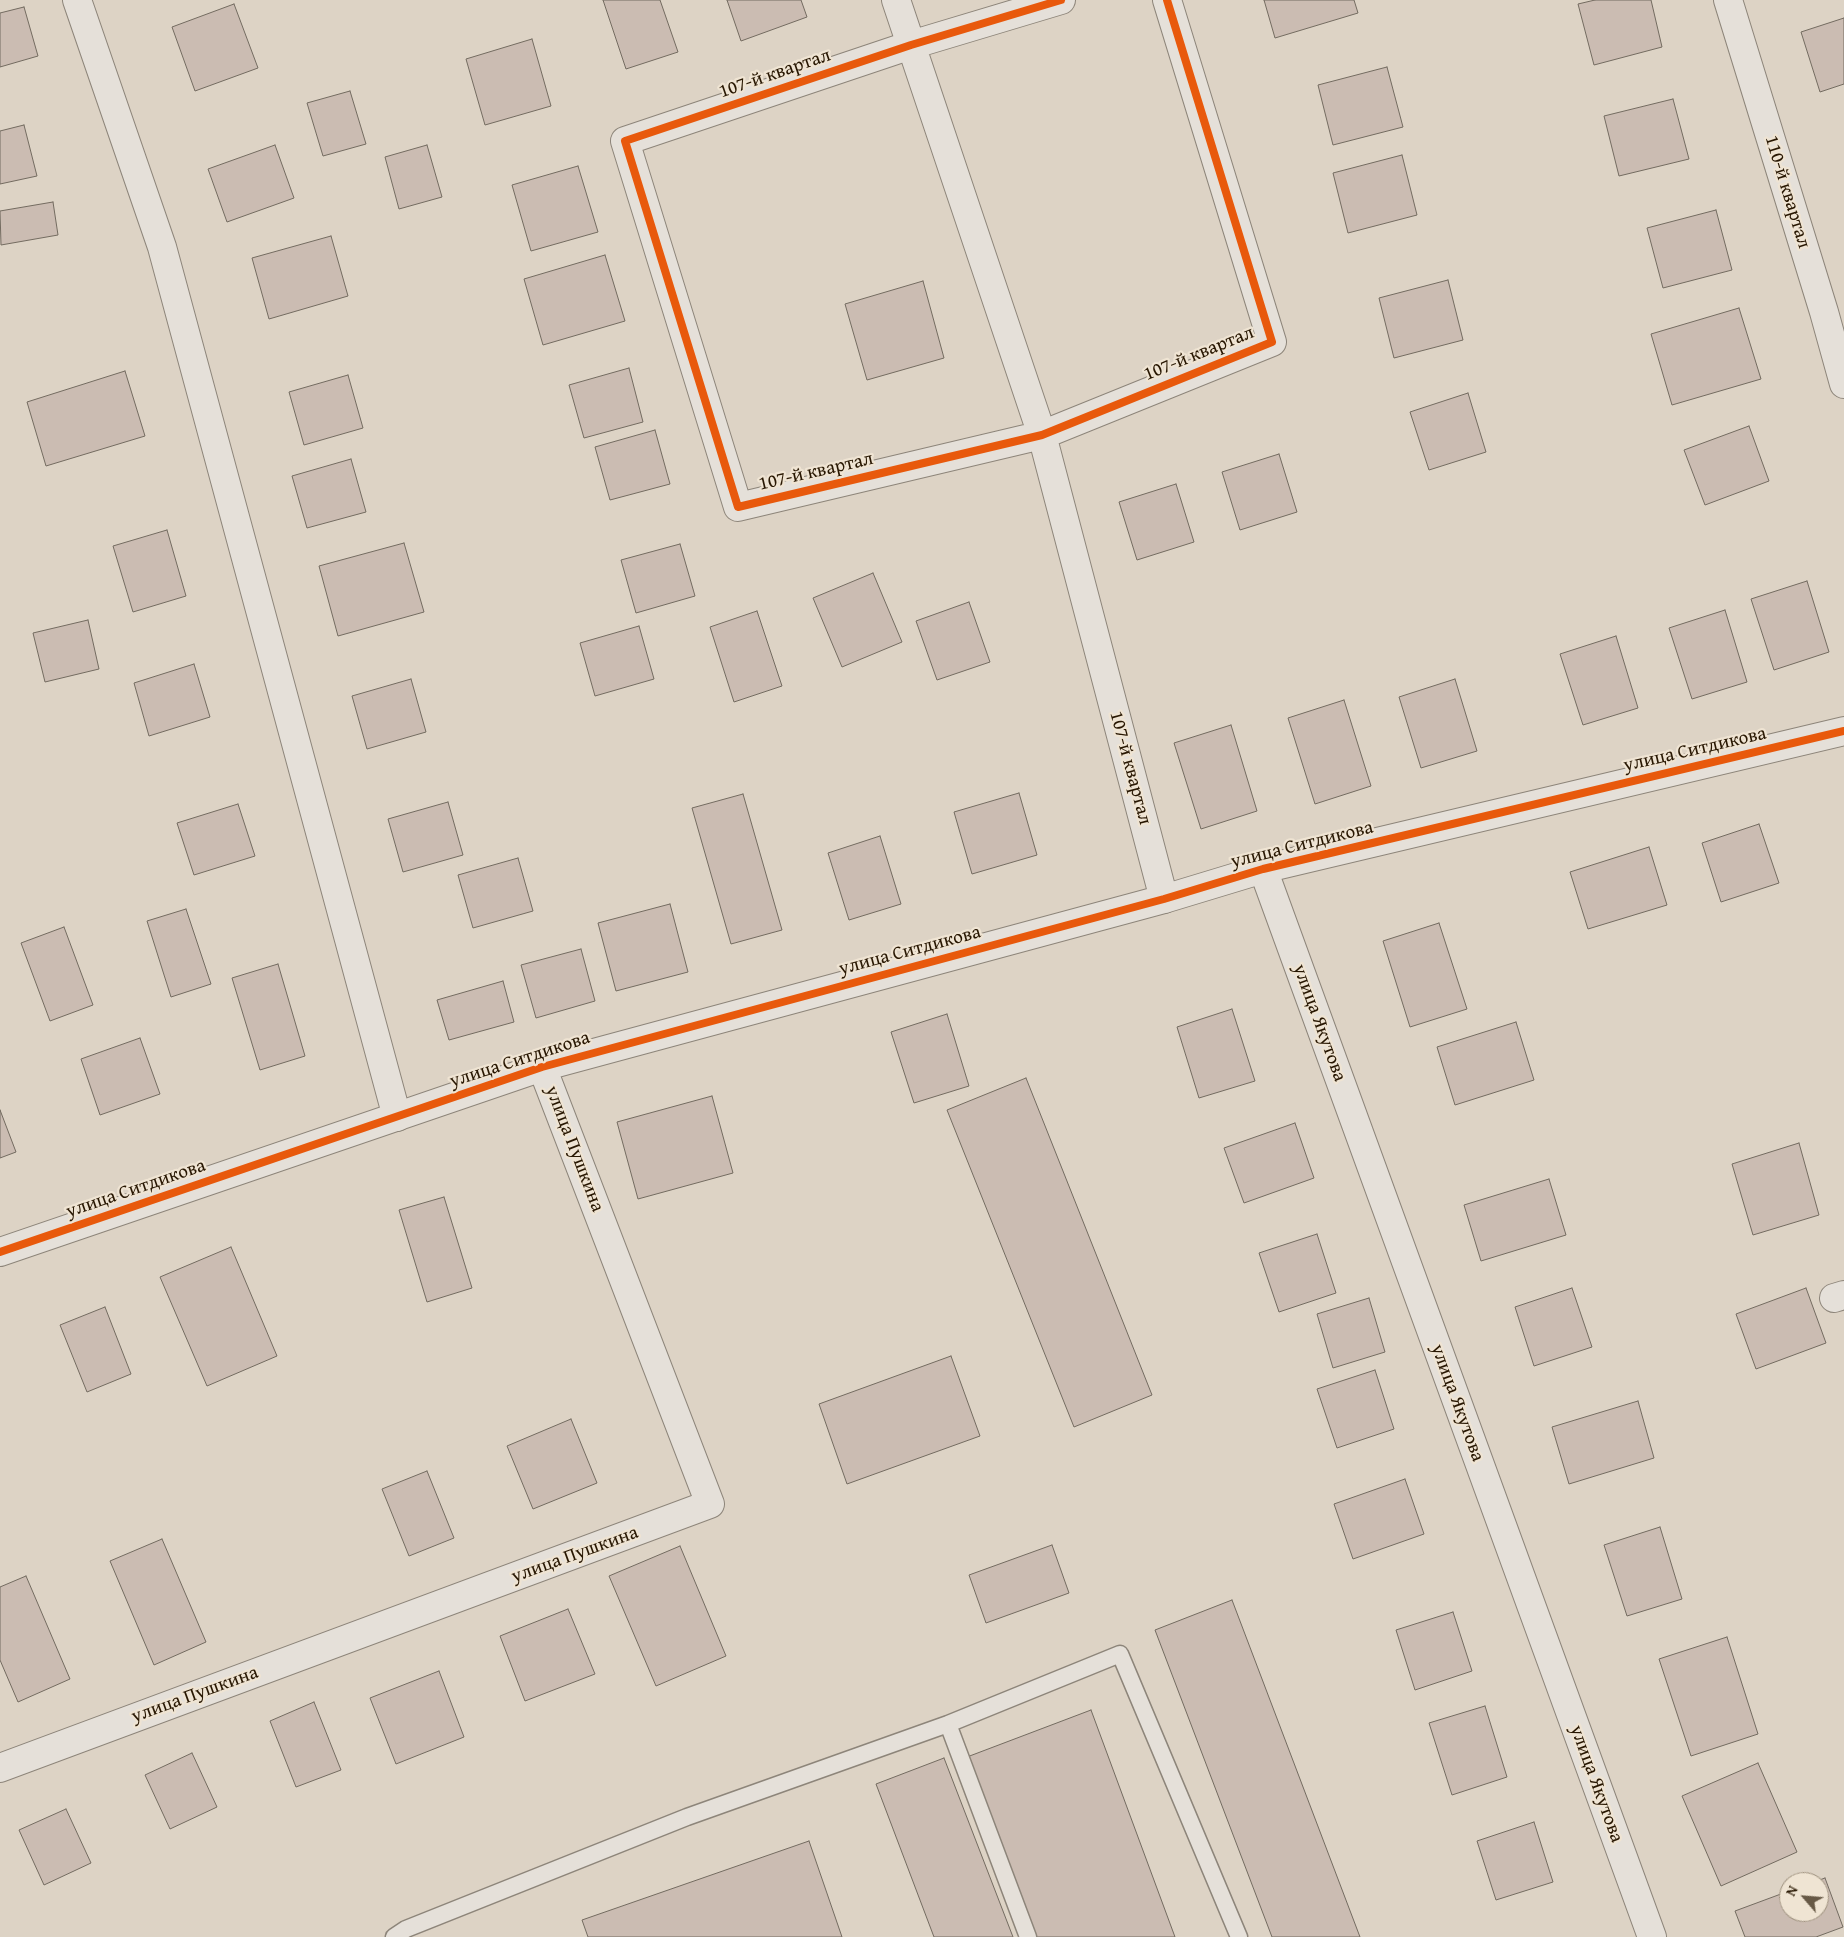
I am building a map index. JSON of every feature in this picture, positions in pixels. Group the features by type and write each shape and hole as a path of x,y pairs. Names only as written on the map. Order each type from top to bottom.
{"street":[{"path":"77,0 162,247 398,1117"},
{"name":"107-й квартал","path":"896,0 1042,434 1164,899"},
{"name":"107-й квартал","path":"1061,0 910,45 625,141 738,507 1042,434 1272,342 1166,0"},
{"name":"110-й квартал","path":"1728,0 1824,312 1844,384"},
{"name":"улица Ситдикова","path":"0,1252 542,1067 1164,899 1263,869 1844,731"},
{"name":"улица Якутова","path":"1263,869 1652,1937"},
{"name":"улица Пушкина","path":"0,1768 710,1504 542,1067"}],"lane":[{"path":"394,1937 406,1929 687,1817 948,1724 1120,1654 1239,1937"},
{"path":"948,1724 1028,1937"}],"building":[{"path":"603,0 660,0 678,52 626,69"},
{"path":"727,0 801,0 807,17 741,41"},
{"path":"1264,0 1354,0 1358,13 1275,38"},
{"path":"1595,0 1651,0 1662,47 1594,65 1578,4"},
{"path":"234,4 258,68 195,91 172,27"},
{"path":"24,7 38,56 0,67 0,13"},
{"path":"1844,18 1844,84 1820,92 1801,32"},
{"path":"532,39 551,106 485,125 466,59"},
{"path":"1387,67 1403,127 1333,145 1318,85"},
{"path":"350,91 366,144 323,156 307,103"},
{"path":"1673,99 1689,159 1619,176 1604,116"},
{"path":"24,125 37,176 0,184 0,131"},
{"path":"275,145 294,198 227,222 208,169"},
{"path":"427,145 442,197 399,209 385,157"},
{"path":"1402,155 1417,215 1348,233 1333,173"},
{"path":"578,166 598,232 531,251 512,185"},
{"path":"53,202 58,235 1,245 0,211"},
{"path":"1716,210 1732,270 1663,288 1647,228"},
{"path":"331,236 348,296 269,319 252,258"},
{"path":"605,255 625,321 543,345 524,279"},
{"path":"1448,280 1463,340 1394,358 1379,298"},
{"path":"923,281 944,358 867,380 845,304"},
{"path":"1739,308 1761,379 1672,405 1651,334"},
{"path":"629,368 643,422 584,438 569,385"},
{"path":"125,371 145,436 46,466 27,402"},
{"path":"348,375 363,428 304,445 289,392"},
{"path":"1468,393 1486,452 1429,470 1410,412"},
{"path":"1749,426 1769,481 1705,505 1684,450"},
{"path":"655,430 670,484 610,500 595,447"},
{"path":"1279,454 1297,512 1240,530 1222,472"},
{"path":"351,459 366,512 307,528 292,476"},
{"path":"1176,484 1194,542 1137,560 1119,502"},
{"path":"167,530 186,596 133,612 113,546"},
{"path":"404,543 424,612 338,636 319,566"},
{"path":"680,544 695,596 636,613 621,560"},
{"path":"873,573 902,642 842,667 813,598"},
{"path":"1807,581 1829,652 1774,670 1751,599"},
{"path":"969,602 990,662 937,680 916,621"},
{"path":"1725,610 1747,682 1692,699 1669,628"},
{"path":"757,611 782,686 734,702 710,627"},
{"path":"88,620 99,669 45,682 33,633"},
{"path":"639,626 654,679 595,696 580,643"},
{"path":"1616,636 1638,708 1583,725 1560,654"},
{"path":"194,664 210,717 149,736 134,683"},
{"path":"411,679 426,732 367,749 352,696"},
{"path":"1455,679 1477,751 1421,768 1399,697"},
{"path":"1344,700 1371,786 1315,804 1288,718"},
{"path":"1231,725 1257,811 1201,829 1174,743"},
{"path":"1019,793 1037,855 972,874 954,812"},
{"path":"743,794 782,930 731,944 692,808"},
{"path":"448,802 463,855 403,872 388,819"},
{"path":"238,804 255,856 194,875 177,823"},
{"path":"1759,824 1779,883 1721,902 1702,843"},
{"path":"880,836 901,904 849,920 828,853"},
{"path":"1649,847 1667,905 1588,929 1570,872"},
{"path":"518,858 533,911 473,928 458,875"},
{"path":"670,904 688,972 616,991 598,923"},
{"path":"186,909 211,984 171,997 147,921"},
{"path":"1439,923 1467,1009 1410,1027 1383,941"},
{"path":"64,927 93,1005 50,1021 21,943"},
{"path":"581,949 595,1001 536,1018 521,965"},
{"path":"278,964 305,1056 260,1070 232,978"},
{"path":"503,981 514,1022 449,1040 437,1000"},
{"path":"1232,1009 1255,1081 1199,1098 1177,1027"},
{"path":"947,1014 969,1086 914,1103 891,1032"},
{"path":"1516,1022 1534,1080 1455,1105 1437,1047"},
{"path":"140,1038 160,1094 100,1115 81,1059"},
{"path":"1026,1078 1152,1395 1074,1427 947,1110"},
{"path":"712,1096 733,1173 638,1199 617,1122"},
{"path":"0,1110 16,1152 0,1158"},
{"path":"1295,1123 1314,1178 1244,1203 1224,1148"},
{"path":"1799,1143 1819,1215 1753,1235 1732,1164"},
{"path":"1549,1179 1566,1235 1481,1261 1464,1205"},
{"path":"444,1197 472,1288 427,1302 399,1210"},
{"path":"1317,1234 1336,1293 1279,1312 1259,1253"},
{"path":"231,1247 277,1356 207,1386 160,1277"},
{"path":"1572,1288 1592,1347 1534,1366 1515,1307"},
{"path":"1806,1288 1826,1343 1756,1369 1736,1314"},
{"path":"1369,1298 1385,1352 1333,1368 1317,1314"},
{"path":"105,1307 131,1374 87,1392 60,1325"},
{"path":"951,1356 980,1436 847,1484 819,1404"},
{"path":"1375,1370 1394,1429 1337,1448 1317,1389"},
{"path":"1638,1401 1654,1458 1569,1484 1552,1427"},
{"path":"571,1419 597,1483 533,1509 507,1446"},
{"path":"427,1471 454,1538 409,1556 382,1489"},
{"path":"1405,1479 1424,1534 1353,1559 1334,1504"},
{"path":"1660,1527 1682,1599 1627,1616 1604,1545"},
{"path":"162,1539 206,1642 154,1665 110,1561"},
{"path":"1052,1545 1069,1593 986,1623 969,1575"},
{"path":"680,1546 726,1656 656,1686 609,1576"},
{"path":"26,1576 70,1679 18,1702 0,1660 0,1587"},
{"path":"1232,1600 1360,1937 1272,1937 1155,1630"},
{"path":"568,1609 595,1674 525,1701 500,1636"},
{"path":"1453,1612 1472,1671 1415,1690 1396,1630"},
{"path":"1727,1637 1758,1734 1691,1756 1659,1659"},
{"path":"439,1671 464,1737 396,1764 370,1698"},
{"path":"314,1702 341,1770 296,1787 270,1721"},
{"path":"1485,1706 1507,1777 1452,1795 1429,1723"},
{"path":"1091,1710 1175,1937 1035,1937 967,1757"},
{"path":"192,1753 217,1807 170,1829 145,1775"},
{"path":"944,1758 1013,1937 934,1937 876,1784"},
{"path":"1758,1763 1797,1852 1721,1886 1682,1796"},
{"path":"66,1809 91,1863 44,1885 19,1830"},
{"path":"1534,1822 1553,1882 1496,1900 1477,1841"},
{"path":"809,1841 842,1937 588,1937 582,1920"},
{"path":"1829,1889 1843,1927 1816,1937 1745,1937 1735,1911 1779,1895 1779,1922 1829,1922"}],"cycle path":[{"path":"1061,0 911,45 625,141 738,507 1042,435 1272,342 1167,0"},
{"path":"0,1252 542,1067 1164,899 1263,869 1844,731"}]}
